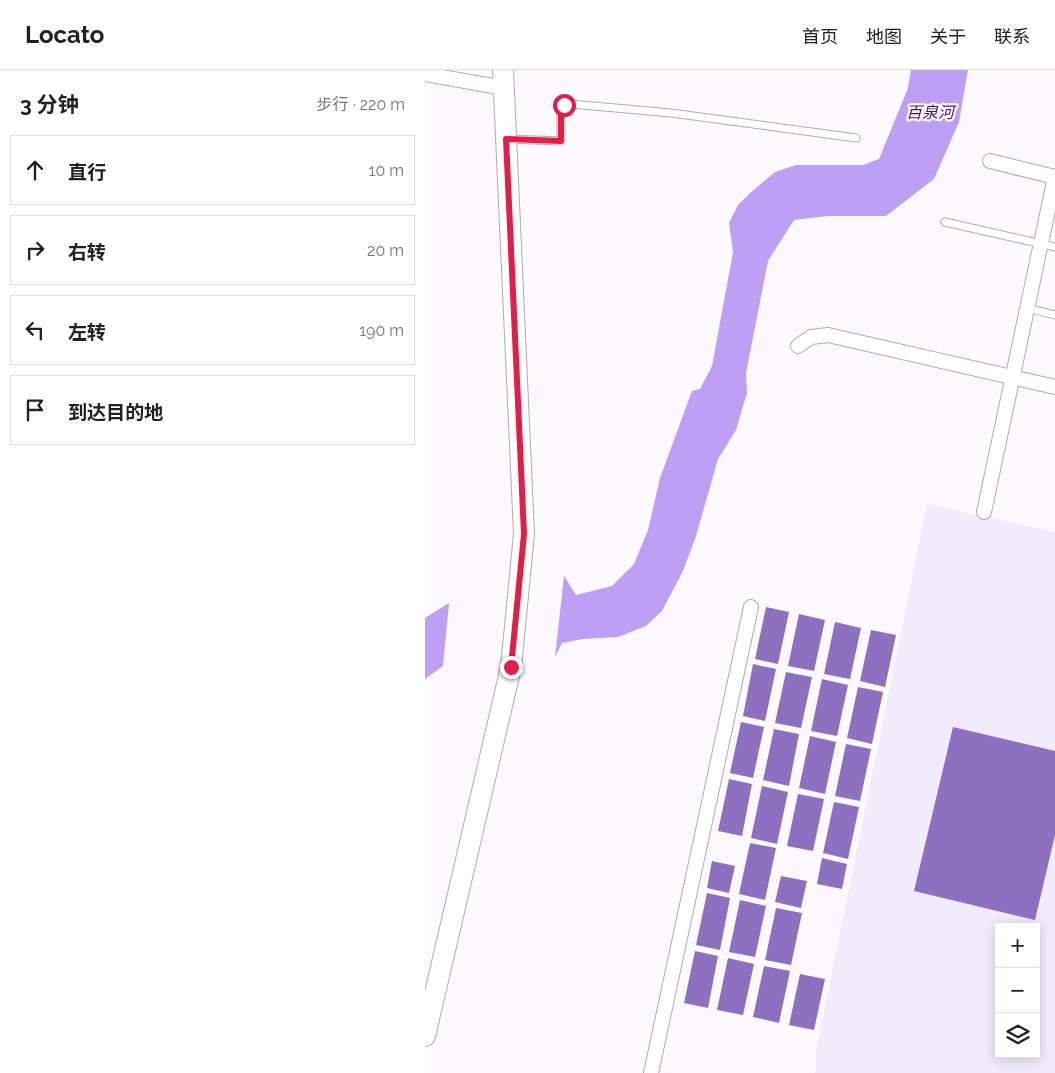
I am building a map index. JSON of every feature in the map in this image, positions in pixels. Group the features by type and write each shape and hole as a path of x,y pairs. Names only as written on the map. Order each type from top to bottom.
{"street":[{"path":"425,74 503,79 524,534 511,667 425,1036"},
{"path":"984,512 1055,177 989,161"},
{"path":"798,346 811,337 829,335 1055,387"},
{"path":"651,1073 751,607"}],"lane":[{"path":"506,139 561,141 561,111 564,105 571,104 671,113 857,138"},
{"path":"945,222 1055,247"},
{"path":"1027,308 1055,315"}],"shaded area":[{"path":"927,504 1055,532 1055,1073 815,1073 816,1051"}],"water":[{"name":"百泉河","path":"911,70 968,70 959,122 934,179 886,216 828,216 794,220 768,261 746,373 747,393 736,430 718,459 696,536 683,571 662,611 646,626 618,637 583,639 562,643 555,657 564,576 576,595 612,586 634,564 648,530 660,478 692,391 700,389 712,366 733,252 729,223 738,205 775,172 796,165 863,165 879,159 908,88"},
{"path":"449,603 443,666 425,679 425,618"}],"building":[{"path":"766,607 789,612 778,664 755,659"},
{"path":"799,614 825,620 814,671 788,666"},
{"path":"835,622 861,628 850,679 824,674"},
{"path":"871,630 896,635 885,687 860,681"},
{"path":"753,664 776,669 765,721 743,716"},
{"path":"786,672 812,677 801,728 775,723"},
{"path":"822,679 848,685 837,736 811,731"},
{"path":"858,687 883,692 872,744 847,738"},
{"path":"741,722 764,727 753,778 730,773"},
{"path":"953,727 1055,751 1055,835 1035,920 914,891"},
{"path":"774,729 799,734 789,786 763,780"},
{"path":"810,736 836,742 825,794 799,788"},
{"path":"846,744 871,749 860,801 835,796"},
{"path":"729,779 752,784 742,836 718,831"},
{"path":"762,786 788,792 777,844 751,838"},
{"path":"798,794 824,799 813,851 787,846"},
{"path":"834,802 859,807 848,859 823,853"},
{"path":"750,843 776,848 765,900 739,894"},
{"path":"822,858 847,864 842,889 817,884"},
{"path":"712,861 735,866 729,893 707,888"},
{"path":"781,876 807,881 801,908 775,902"},
{"path":"707,893 730,898 720,950 696,945"},
{"path":"740,900 766,906 755,957 729,952"},
{"path":"776,908 802,913 791,965 765,960"},
{"path":"695,951 718,956 708,1008 684,1003"},
{"path":"728,958 754,964 743,1015 717,1010"},
{"path":"764,966 790,971 779,1023 753,1017"},
{"path":"800,974 825,979 814,1030 789,1025"}],"route":[{"path":"511,667 524,534 506,139 561,141 561,111 564,105"}]}
